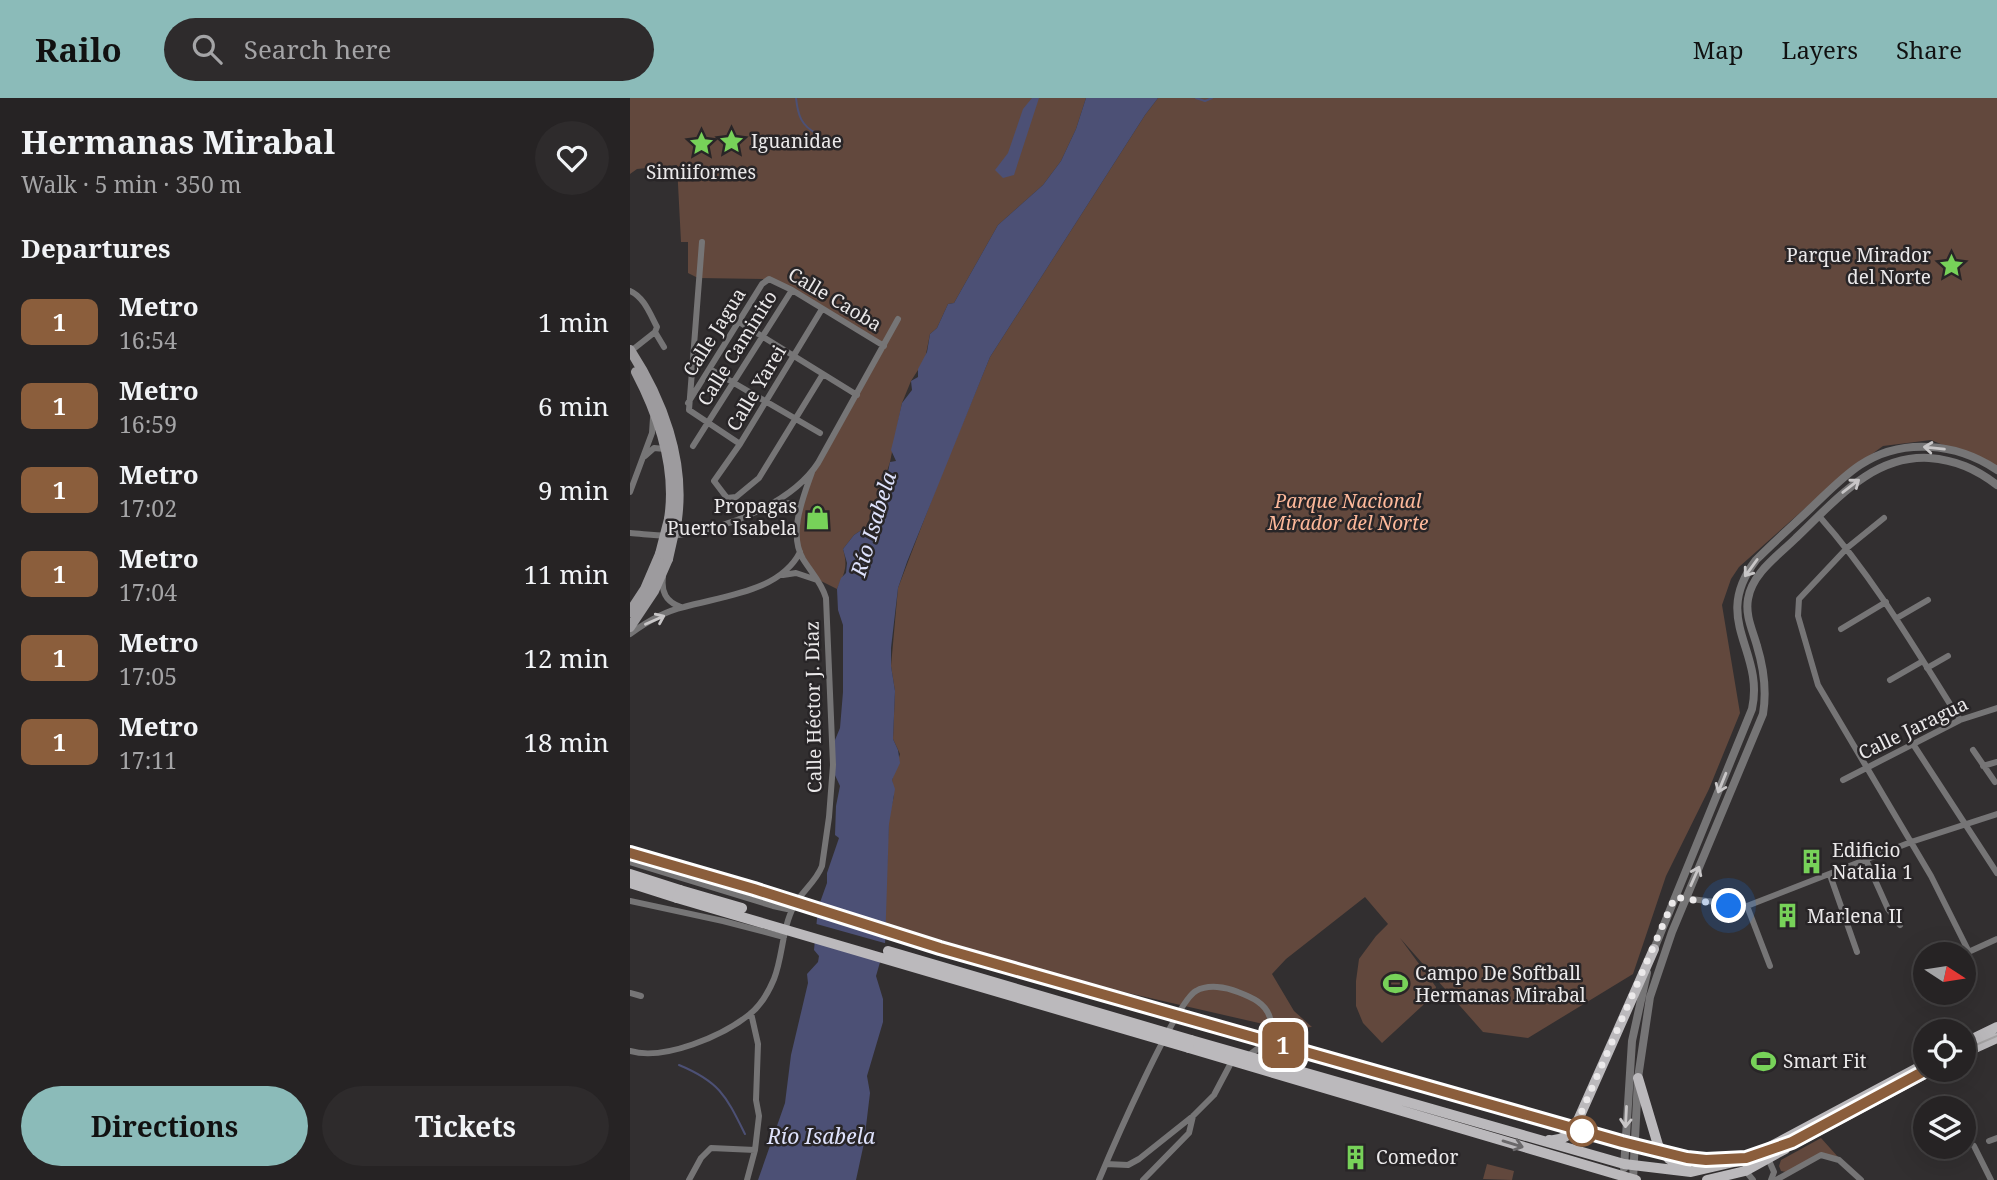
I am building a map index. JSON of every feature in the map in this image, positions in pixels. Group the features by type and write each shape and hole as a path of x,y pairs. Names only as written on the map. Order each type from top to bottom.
{"main road":[{"path":"630,351 649,381 668,429 677,477 673,519 654,591 630,627"},
{"path":"630,362 653,410 665,449 673,519"},
{"path":"630,612 664,559"},
{"path":"632,876 679,894 1190,1044 1248,1056 1629,1165 1690,1172 1745,1171"},
{"path":"1532,1138 1555,1141 1567,1136 1575,1127 1654,949"},
{"path":"1976,1037 1997,1027"},
{"path":"1976,1048 1997,1038"},
{"path":"1190,1044 1232,1061 1631,1179"},
{"path":"1707,1180 1745,1171 1766,1154 1913,1071"},
{"path":"1638,1078 1658,1145 1669,1159 1690,1172"},
{"path":"1766,1154 1913,1080"}],"street":[{"path":"702,242 689,407 740,444"},
{"name":"Calle Jagua","path":"689,407 762,284 769,279"},
{"name":"Calle Caoba","path":"769,279 884,346"},
{"name":"Calle Caminito","path":"693,446 792,290"},
{"path":"630,291 638,295 657,327 655,332 630,351"},
{"name":"Calle Yarei","path":"795,419 759,478 736,497 727,498 714,481 740,444 821,309"},
{"path":"783,575 800,552 797,532 799,510 812,472 898,319"},
{"path":"739,322 857,395"},
{"path":"655,332 664,346"},
{"path":"710,369 820,433"},
{"path":"795,419 823,374"},
{"path":"630,492 652,433 653,410"},
{"path":"1631,1179 1629,1165 1632,1041 1654,949 1752,709 1754,685 1738,628 1737,602 1743,579 1748,570 1788,529 1862,463 1896,450 1926,446 1955,451 1997,470"},
{"path":"643,458 654,448 665,449"},
{"path":"1629,1165 1650,997 1663,953 1763,714 1765,682 1747,608 1751,587 1768,565 1819,516 1862,478 1892,462 1923,458 1957,462 1971,467 1997,485"},
{"path":"766,508 812,472"},
{"path":"631,532 678,536 707,529 784,502 796,506 799,510"},
{"path":"1819,516 1847,548 1886,602 1960,720"},
{"path":"1884,518 1847,548 1799,599 1797,608 1817,683 1931,876 1961,942"},
{"name":"Calle Héctor J. Díaz","path":"630,1051 656,1055 715,1035 751,1013 775,977 794,906 819,873 833,765 832,693 826,598 819,580 800,552"},
{"path":"664,559 663,592 673,605 681,607"},
{"path":"630,634 681,607 746,590 783,575 796,573 819,580"},
{"path":"1897,618 1928,600"},
{"path":"1841,629 1886,602"},
{"path":"1745,648 1756,643"},
{"path":"1927,668 1948,656"},
{"path":"1890,680 1923,661"},
{"name":"Calle Jaragua","path":"1843,780 1960,720 1997,708"},
{"path":"1913,744 1997,873"},
{"path":"1973,750 1995,782"},
{"path":"1983,766 1997,762"},
{"path":"1675,897 1747,906 1911,842 1997,814"},
{"path":"1866,860 1888,909 1900,925"},
{"path":"630,862 773,906 786,909 794,906"},
{"path":"1830,875 1857,952"},
{"path":"630,901 723,920 784,937"},
{"path":"1747,906 1770,967"},
{"path":"1976,948 1997,939"},
{"path":"1099,1180 1186,999 1197,990 1220,988 1255,999 1268,1012 1270,1018 1265,1044 1271,1063"},
{"path":"630,993 641,996"},
{"path":"747,1180 755,1150 759,1116 756,1100 758,1044 751,1013"},
{"path":"1248,1056 1265,1044"},
{"path":"1106,1164 1128,1165 1139,1159 1193,1116 1214,1095 1232,1061"},
{"path":"1143,1180 1189,1133 1193,1116"},
{"path":"1989,1142 1997,1138"},
{"path":"689,1180 701,1158 711,1148 755,1150"},
{"path":"1976,1150 1991,1180"},
{"path":"1766,1154 1774,1172 1773,1180"},
{"path":"1773,1180 1821,1155 1839,1160 1861,1180"}],"green space":[{"path":"630,98 1086,98 1076,129 1061,161 1043,185 998,225 954,303 948,304 937,328 930,334 925,359 911,381 902,403 890,462 878,499 866,527 854,535 843,549 845,569 837,589 819,580 800,552 799,510 812,472 883,346 769,279 698,278 688,273 688,242 681,242 677,165 637,169 630,174"},
{"name":"Parque Nacional Mirador del Norte","path":"1158,98 1997,98 1997,471 1986,463 1931,440 1883,446 1839,478 1739,567 1731,579 1722,605 1740,713 1709,789 1666,876 1633,974 1528,1038 1483,1032 1400,938 1436,987 1434,995 1382,1043 1363,1023 1356,1006 1359,959 1388,924 1365,897 1286,959 1272,974 1294,1011 1312,1027 1285,1029 884,937 889,816 894,796 892,780 900,754 893,739 895,691 891,666 898,588 990,357"},
{"path":"1821,1138 1839,1158 1824,1154 1786,1172 1781,1171 1781,1160"},
{"path":"1487,1164 1514,1171 1512,1180 1483,1179"}],"water":[{"path":"1032,98 1039,98 1014,175 1003,178 995,170 1008,153 1023,109"},
{"name":"Río Isabela","path":"1086,98 1158,98 990,357 898,588 891,666 895,691 893,739 900,763 892,780 895,789 889,824 885,945 876,976 883,999 883,1022 867,1076 870,1093 856,1180 758,1180 785,1103 791,1055 808,983 807,974 818,962 819,956 814,950 818,908 839,838 835,835 840,786 834,773 835,740 840,728 843,692 843,625 838,610 837,589 846,573 847,563 843,549 879,512 880,488 886,482 890,462 896,461 891,450 902,403 912,390 911,381 918,377 918,369 927,352 930,334 937,328 948,304 954,303 998,225 1043,185 1061,161 1076,129"}],"pier":[{"path":"813,923 888,944 883,961 811,940"}],"waterway":[{"path":"796,98 801,119 817,134"},
{"path":"1196,98 1205,101 1212,98"},
{"path":"679,1065 713,1084 727,1100 745,1134"}],"railway":[{"path":"647,857 940,948 1582,1131 1687,1158 1746,1158 1792,1142 1913,1077"},
{"path":"1976,1045 1997,1036"}],"metro line":[{"name":"1","path":"630,853 940,948 1622,1142 1687,1158 1727,1160 1769,1151 1792,1142 1913,1077"}],"place":[{"name":"Iguanidae","path":"731,141"},
{"name":"Simiiformes","path":"701,144"},
{"name":"Parque Mirador del Norte","path":"1951,266"},
{"name":"Propagas Puerto Isabela","path":"817,517"},
{"name":"Edificio Natalia 1","path":"1812,861"},
{"name":"Marlena II","path":"1787,916"},
{"name":"Campo De Softball Hermanas Mirabal","path":"1395,984"},
{"name":"Smart Fit","path":"1763,1061"},
{"name":"Comedor","path":"1356,1157"}],"route":[{"path":"1582,1131 1575,1127 1675,897 1729,906"}]}
